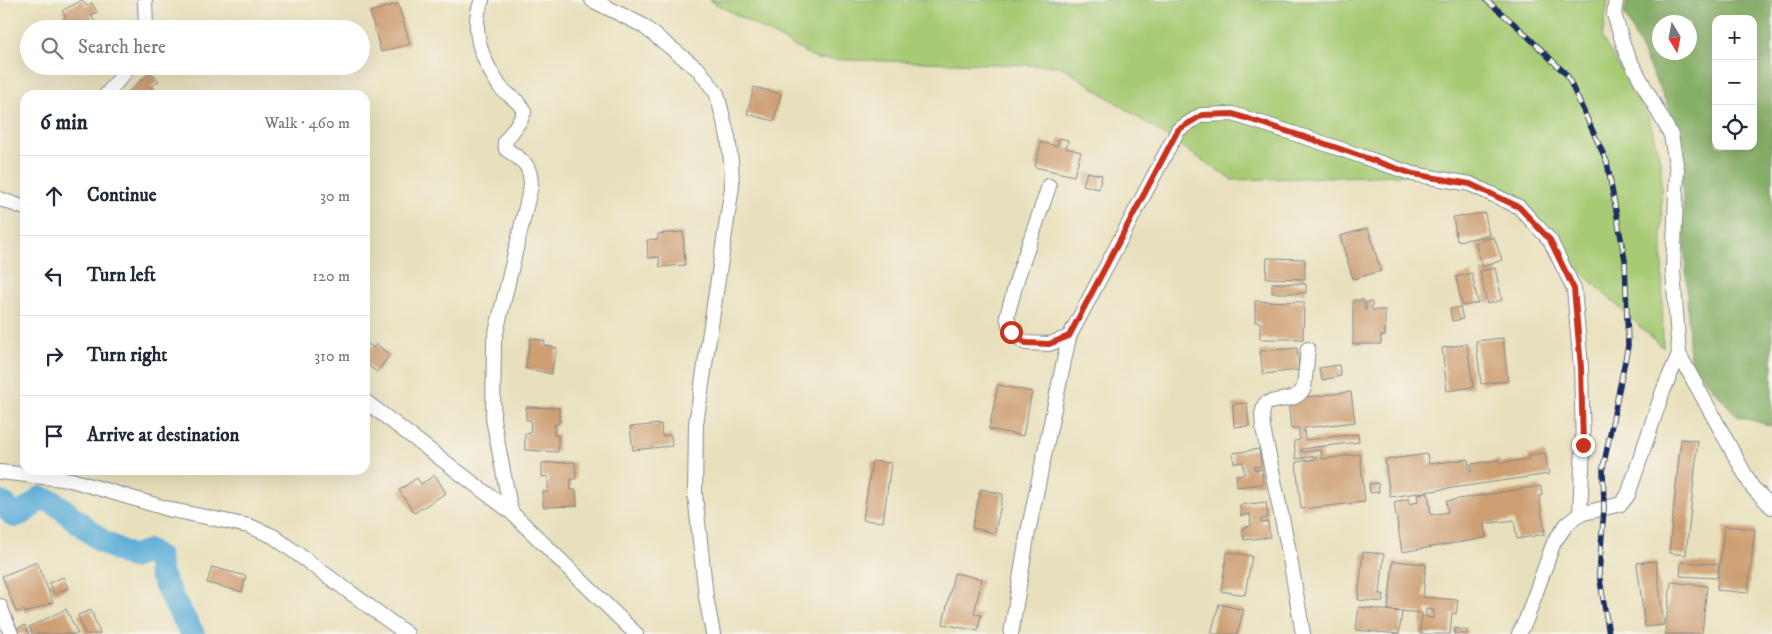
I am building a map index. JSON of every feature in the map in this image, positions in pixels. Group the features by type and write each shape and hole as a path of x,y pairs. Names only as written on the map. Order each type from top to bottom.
{"street":[{"path":"145,0 146,20"},
{"path":"482,0 478,10 476,35 484,60 500,87 522,106 524,112 505,142 505,146 506,149 526,164 531,174 531,186 494,341 494,419 511,512"},
{"path":"592,0 642,25 699,70 717,94 728,137 732,161 732,187 696,424 695,494 706,597 713,634"},
{"path":"1616,0 1614,14 1626,53 1671,135 1677,170 1673,271 1679,354 1752,487 1772,507"},
{"path":"110,90 123,75"},
{"path":"1011,634 1027,537 1069,336 1178,130 1202,115 1233,114 1413,174 1470,184 1519,207 1550,240 1574,289 1581,367 1583,445 1580,514"},
{"path":"1049,186 1018,276 1007,316 1011,332 1026,343 1049,344 1069,336"},
{"path":"0,199 20,206"},
{"path":"1303,634 1288,547 1263,428 1262,414 1266,404 1296,397 1301,393 1304,388 1308,349"},
{"path":"1519,634 1526,620 1554,542 1568,524 1580,514 1621,504 1628,495 1663,391 1679,354"},
{"path":"370,406 511,512 636,634"},
{"path":"0,472 20,474"},
{"path":"27,475 71,480 172,510 250,526 273,536 407,634"},
{"path":"0,606 11,634"}],"green space":[{"path":"709,0 1608,0 1602,38 1649,118 1661,164 1663,348 1474,173 1232,180 1061,66 817,59"},
{"path":"1627,0 1772,0 1772,426 1737,416 1690,363 1680,132 1624,13"}],"building":[{"path":"82,0 86,6 92,3 97,12 91,15 94,20 61,20 66,17 62,11"},
{"path":"398,4 410,44 381,52 370,12"},
{"path":"147,75 153,75 159,81 151,87 154,90 130,90"},
{"path":"754,87 781,94 774,121 747,114"},
{"path":"1059,138 1068,140 1066,148 1081,152 1074,176 1035,167 1041,142 1057,146"},
{"path":"1087,172 1102,175 1099,189 1083,185"},
{"path":"1485,213 1489,236 1457,241 1453,217"},
{"path":"1368,228 1381,271 1353,279 1340,236"},
{"path":"683,232 685,265 660,267 659,257 648,258 647,240 658,239 658,234"},
{"path":"1494,237 1502,260 1483,267 1475,243"},
{"path":"1267,258 1305,259 1305,279 1266,278"},
{"path":"1495,268 1502,300 1487,304 1480,271"},
{"path":"1472,273 1478,303 1462,306 1456,277"},
{"path":"1272,283 1306,284 1306,293 1272,293"},
{"path":"1353,300 1364,300 1364,310 1366,310 1366,302 1372,302 1372,310 1385,310 1385,336 1381,336 1381,344 1353,344"},
{"path":"1255,301 1304,302 1303,339 1260,339 1260,322 1255,322"},
{"path":"1460,307 1463,319 1452,321 1450,309"},
{"path":"531,338 545,341 544,345 557,348 551,374 525,368"},
{"path":"1503,338 1508,381 1481,384 1476,341"},
{"path":"376,344 390,355 377,372 370,367 370,345 373,348"},
{"path":"1467,344 1473,387 1447,391 1442,348"},
{"path":"1297,348 1299,370 1263,374 1260,351"},
{"path":"1339,365 1341,376 1322,380 1319,368"},
{"path":"998,385 1032,392 1023,436 989,429"},
{"path":"1351,392 1355,422 1304,428 1305,440 1358,434 1359,442 1301,449 1301,452 1321,450 1322,459 1360,454 1365,502 1301,509 1296,462 1316,459 1316,456 1296,459 1294,441 1300,440 1298,428 1291,429 1288,399"},
{"path":"1247,403 1249,426 1234,427 1233,404"},
{"path":"526,407 559,408 559,424 555,424 554,435 558,435 558,452 525,450 525,433 530,434 531,420 526,420"},
{"path":"661,424 662,436 671,435 672,446 633,450 630,427"},
{"path":"1681,439 1698,441 1686,555 1669,553"},
{"path":"1259,449 1261,466 1254,467 1255,470 1262,469 1263,484 1237,487 1236,475 1245,474 1243,462 1234,463 1233,453"},
{"path":"1545,453 1549,474 1390,497 1385,460 1427,454 1429,464 1468,459 1470,472 1472,471 1471,464 1499,460 1500,463 1529,459 1528,455"},
{"path":"872,461 891,463 883,522 863,520"},
{"path":"575,462 576,479 571,479 571,490 576,490 577,506 543,507 543,492 548,492 548,476 542,477 542,463"},
{"path":"435,475 446,493 414,513 399,490 417,478 421,484"},
{"path":"1378,483 1379,492 1370,493 1369,484"},
{"path":"1541,486 1542,496 1539,496 1545,534 1517,539 1514,520 1484,524 1486,538 1402,552 1394,502 1409,499 1409,504 1418,502 1417,494 1428,493 1431,515 1448,512 1446,501"},
{"path":"981,489 1003,494 995,533 972,528"},
{"path":"1266,502 1268,518 1261,519 1261,523 1268,522 1270,537 1244,540 1242,528 1251,526 1250,514 1241,516 1240,505"},
{"path":"1724,526 1755,529 1748,593 1717,590"},
{"path":"1227,552 1252,556 1245,595 1221,591"},
{"path":"1363,552 1384,554 1380,594 1384,594 1383,602 1358,600"},
{"path":"1393,561 1426,564 1423,597 1458,600 1456,614 1452,613 1450,634 1420,634 1422,613 1388,610","holes":["1426,609 1434,610 1434,618 1426,617"]},
{"path":"1656,561 1664,625 1645,627 1637,563"},
{"path":"37,562 53,602 25,613 24,610 16,612 2,576"},
{"path":"1681,562 1718,564 1717,578 1680,576"},
{"path":"212,567 246,576 242,592 207,583"},
{"path":"954,573 982,579 974,614 981,615 978,631 943,624"},
{"path":"63,577 68,588 54,594 49,583"},
{"path":"1671,582 1707,586 1702,634 1665,634"},
{"path":"1219,604 1244,610 1237,634 1211,634"},
{"path":"1359,607 1402,612 1399,634 1356,630"},
{"path":"66,609 78,634 32,634 29,627"},
{"path":"91,610 100,634 85,634 78,615"},
{"path":"25,625 29,634 15,634 14,630"},
{"path":"1455,628 1468,631 1467,634 1454,634"}],"waterway":[{"path":"0,503 5,505 14,516 24,512 41,498 55,503 103,542 132,557 149,551 158,557 160,573 193,634"}],"railway":[{"path":"1486,0 1518,27 1567,75 1607,162 1625,260 1628,346 1603,468 1604,508 1599,574 1609,634"}],"route":[{"path":"1011,332 1026,343 1049,344 1069,336 1178,130 1202,115 1233,114 1413,174 1470,184 1519,207 1550,240 1574,289 1581,367 1583,445"}]}
